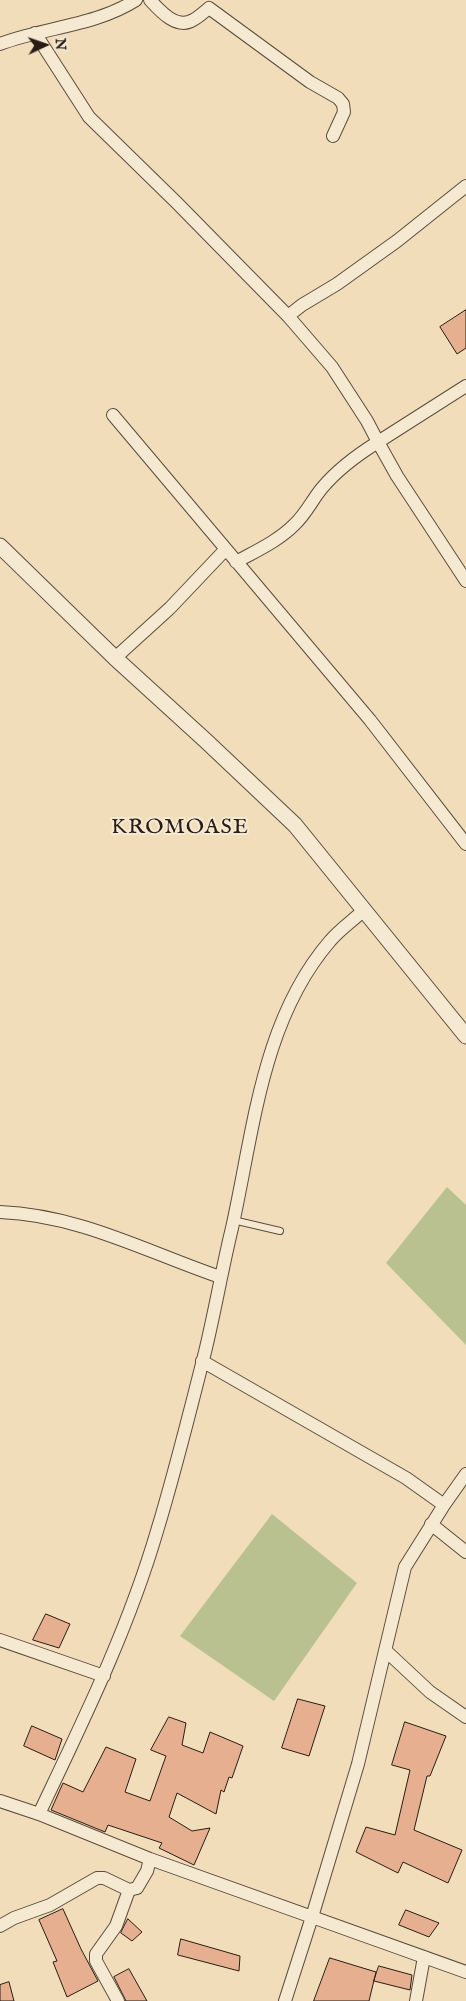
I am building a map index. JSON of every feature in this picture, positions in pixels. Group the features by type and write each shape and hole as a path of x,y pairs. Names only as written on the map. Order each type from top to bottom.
{"street":[{"path":"0,44 35,33 108,16 136,0"},
{"path":"150,0 174,21 184,23 192,21 212,4 310,82 338,98 343,104 344,112 333,136"},
{"path":"35,33 89,117 288,316 332,367 397,476 466,581"},
{"path":"288,316 397,241 466,186"},
{"path":"236,562 273,542 293,526 306,513 321,490 341,468 466,386"},
{"path":"113,415 176,487 225,550 282,613 370,720 466,844"},
{"path":"0,546 115,658 205,740 294,826 466,1036"},
{"path":"115,658 170,608 225,550"},
{"path":"39,1814 104,1676 129,1617 157,1530 202,1361 254,1116 267,1063 280,1023 306,974 331,939 363,912"},
{"path":"0,1212 52,1218 105,1233 220,1277"},
{"path":"202,1361 406,1478 444,1505"},
{"path":"285,2001 358,1764 405,1567 431,1524 466,1474"},
{"path":"431,1524 466,1552"},
{"path":"0,1640 104,1676"},
{"path":"385,1650 430,1692 466,1717"},
{"path":"0,1801 39,1814 150,1859 466,1972"},
{"path":"0,1926 14,1918 50,1905 97,1878 104,1878 129,1890 137,1888 147,1871 150,1859"},
{"path":"118,2001 96,1961 96,1954 116,1926 129,1890"},
{"path":"416,2001 424,1958"}],"lane":[{"path":"233,1220 280,1231"}],"green space":[{"path":"447,1187 466,1205 466,1345 386,1263"},
{"path":"272,1514 357,1583 274,1701 180,1636"}],"building":[{"path":"466,310 466,348 457,354 440,327"},
{"path":"46,1614 70,1624 59,1648 33,1640"},
{"path":"298,1699 325,1706 309,1756 282,1748"},
{"path":"169,1717 186,1723 182,1745 203,1753 210,1732 243,1746 232,1778 229,1777 224,1792 221,1790 216,1814 177,1793 169,1817 192,1831 210,1828 194,1865 159,1848 162,1843 108,1825 105,1832 51,1810 63,1783 83,1792 106,1747 136,1759 125,1792 150,1801 166,1756 151,1750"},
{"path":"405,1722 446,1736 430,1776 427,1776 414,1830 462,1850 448,1883 403,1862 398,1873 356,1852 366,1827 395,1835 410,1770 392,1765"},
{"path":"32,1726 62,1739 55,1760 24,1746"},
{"path":"63,1909 98,1981 67,1997 53,1962 57,1961 39,1920"},
{"path":"406,1910 439,1923 429,1937 399,1925"},
{"path":"128,1919 142,1932 132,1941 121,1933"},
{"path":"181,1939 240,1956 239,1971 178,1955"},
{"path":"330,1958 376,1972 369,2001 314,2001"},
{"path":"379,1966 412,1975 410,1990 374,1981"},
{"path":"129,1969 147,2001 126,2001 114,1977"},
{"path":"9,1982 14,2001 0,2001 0,1985"}],"district":[{"name":"KROMOASE","path":"180,828"}]}
